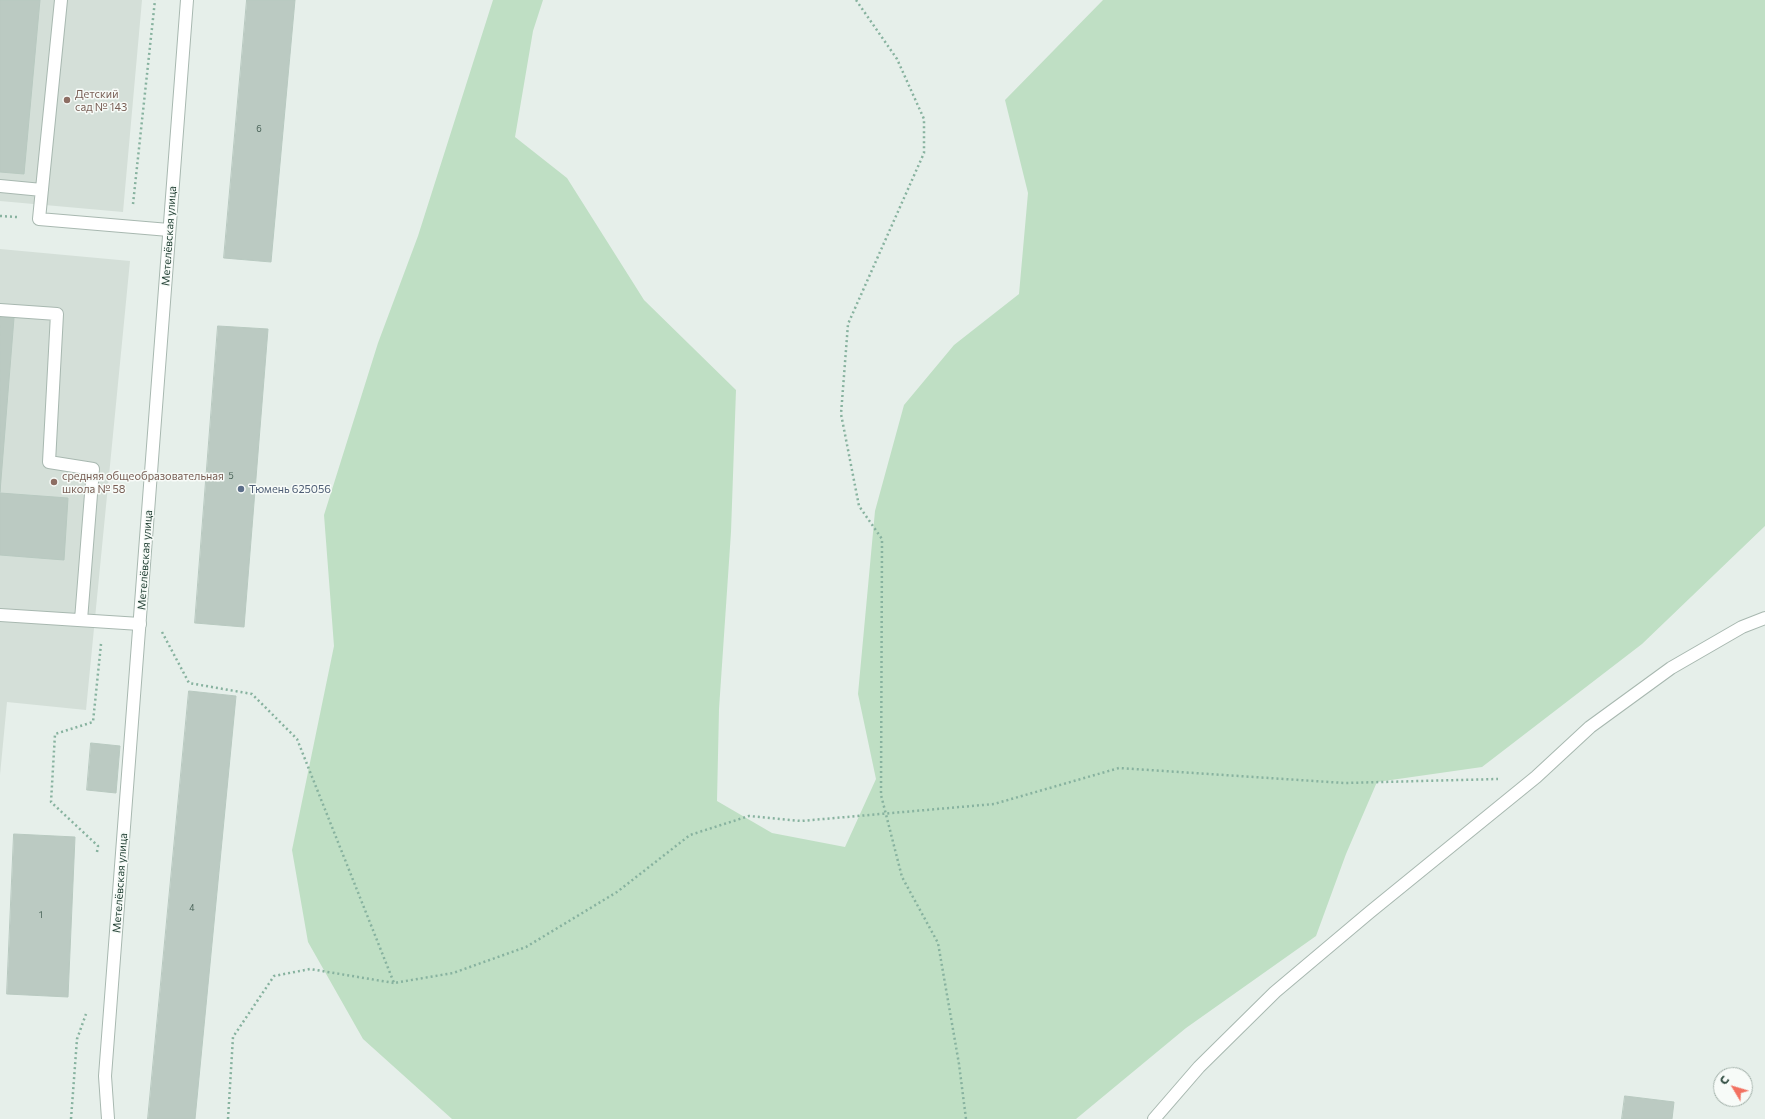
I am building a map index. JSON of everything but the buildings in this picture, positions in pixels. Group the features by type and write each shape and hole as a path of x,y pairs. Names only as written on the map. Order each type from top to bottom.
{"street":[{"path":"61,0 39,219 169,230"},
{"name":"Метелёвская улица","path":"108,1119 105,1076 187,0"},
{"path":"0,186 42,190"},
{"path":"0,310 57,314 49,462 93,469 80,620"},
{"path":"0,615 140,624"},
{"path":"1154,1119 1199,1067 1275,992 1370,912 1536,777 1590,727 1671,668 1742,627 1765,618"}],"path":[{"path":"131,227 155,0"},
{"path":"856,0 897,59 924,119 924,153 848,324 841,414 859,506 882,539 881,795 902,877 938,943 959,1064 966,1119"},
{"path":"160,628 189,683 252,694 297,739 394,984"},
{"path":"97,854 98,846 51,802 55,734 93,722 101,639"},
{"path":"228,1119 233,1037 274,976 310,969 394,984 453,973 526,947 616,892 690,835 749,816 801,820 994,804 1118,768 1344,783 1536,777"},
{"path":"71,1119 77,1039 87,1012"}],"shaded area":[{"name":"Детский сад № 143","path":"0,0 142,0 123,212 0,201"},
{"name":"средняя общеобразовательная школа № 58","path":"0,249 130,261 86,710 7,702 0,775"}],"green space":[{"path":"493,0 543,0 533,31 515,137 567,178 644,300 736,390 731,532 719,709 717,801 772,833 845,847 876,779 858,694 875,511 904,405 954,345 1019,294 1028,193 1005,100 1103,0 1765,0 1765,526 1642,644 1482,767 1377,782 1346,854 1316,936 1186,1028 1076,1119 452,1119 363,1039 308,942 292,850 334,646 324,515 378,343 418,236"}],"place":[{"name":"Детский сад № 143","path":"67,100"},
{"name":"средняя общеобразовательная школа № 58","path":"54,482"},
{"name":"Тюмень 625056","path":"241,489"}]}
